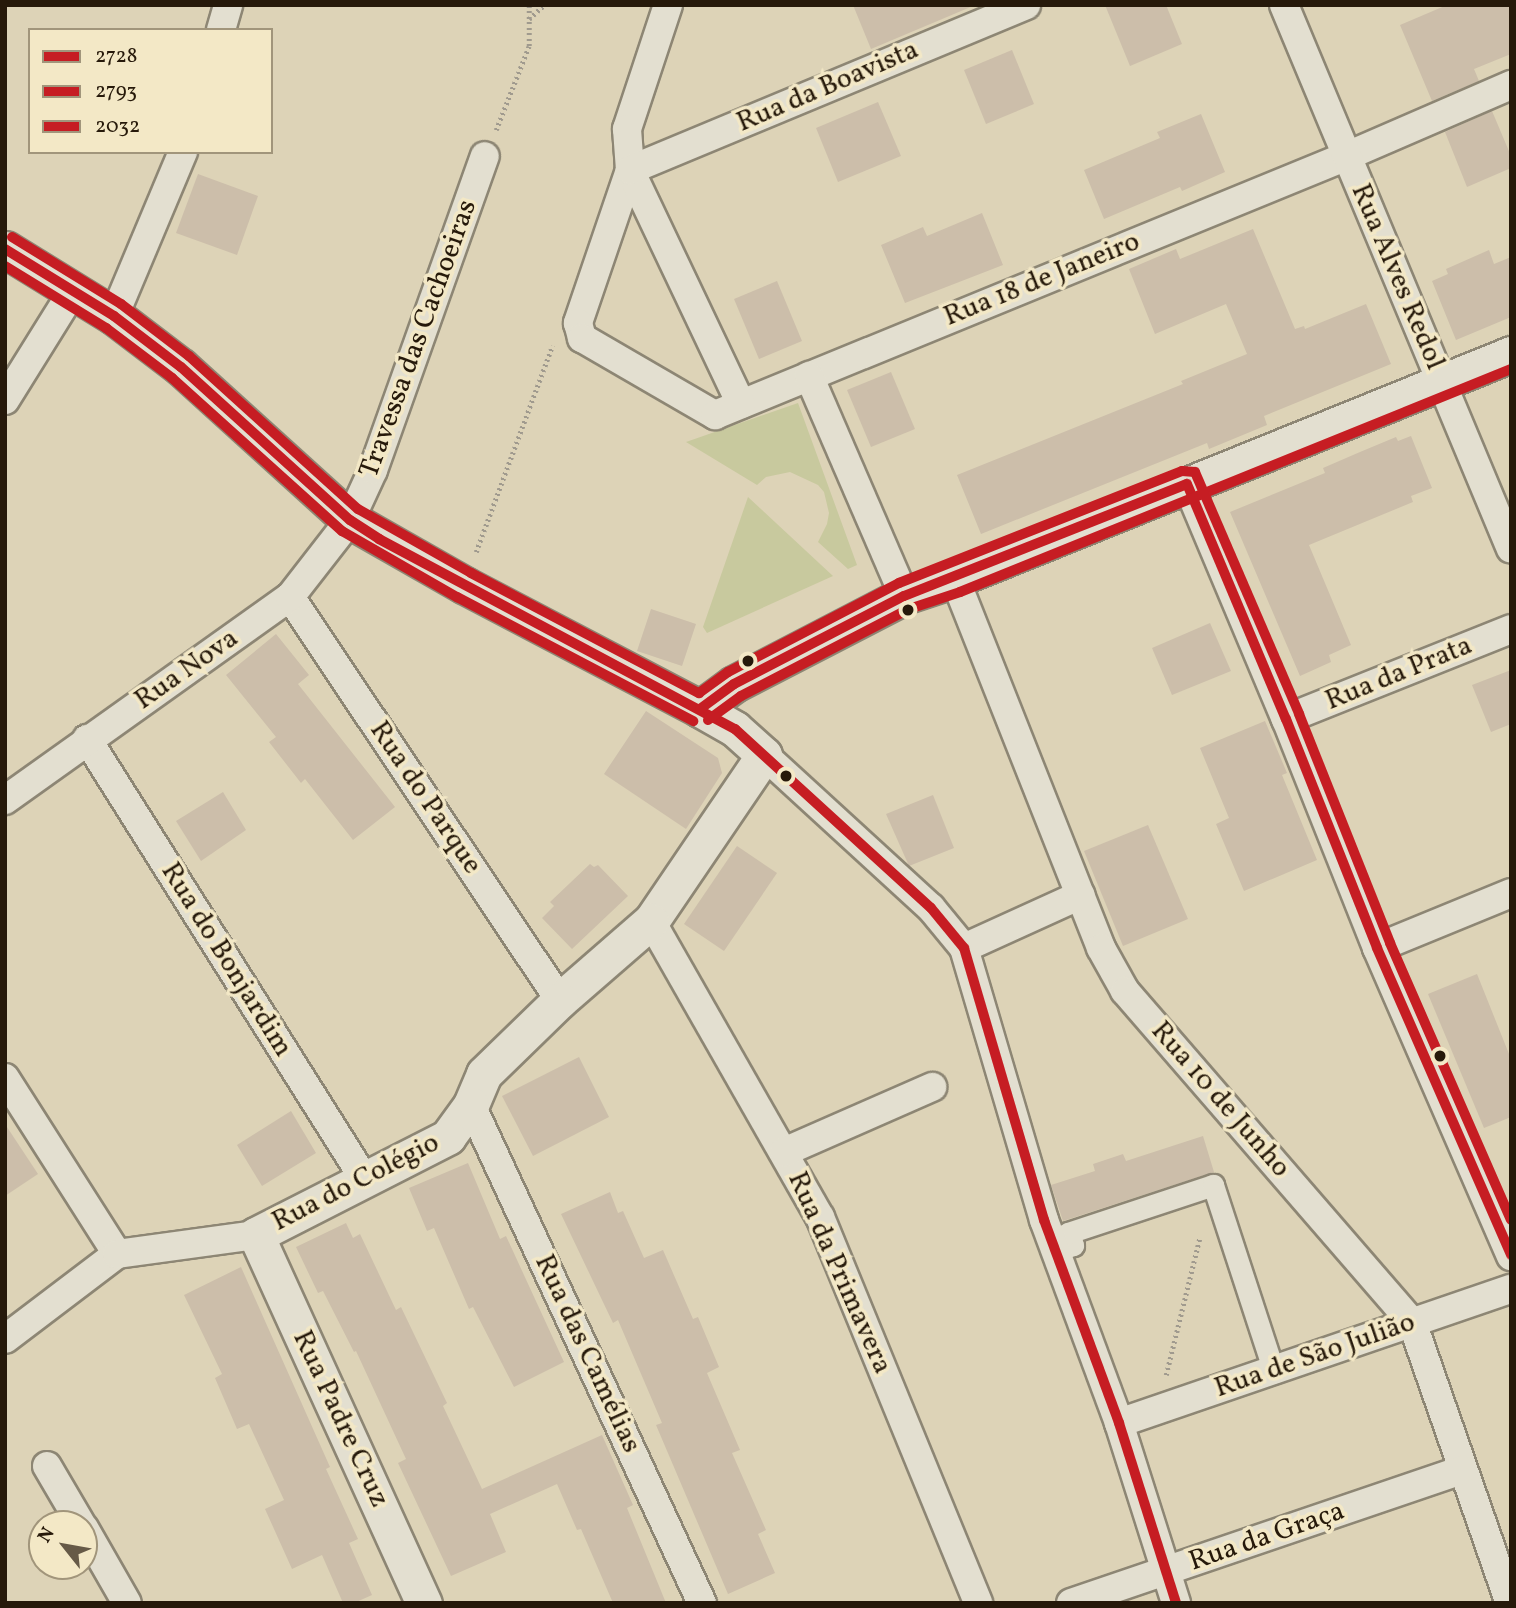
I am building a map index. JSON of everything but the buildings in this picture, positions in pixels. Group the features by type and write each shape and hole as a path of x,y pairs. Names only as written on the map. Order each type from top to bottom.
{"street":[{"path":"222,28 228,5"},
{"path":"668,5 627,129 631,170 741,404"},
{"name":"Rua da Boavista","path":"631,170 1026,5"},
{"name":"Rua Alves Redol","path":"1284,5 1511,549"},
{"name":"Rua 18 de Janeiro","path":"580,330 715,415 1347,156 1511,85"},
{"path":"114,316 182,154"},
{"name":"Travessa das Cachoeiras","path":"350,520 373,470 485,156"},
{"path":"580,330 631,170"},
{"path":"5,249 114,316 204,389 350,520 464,585 735,729 931,908 964,948 1055,1251 1119,1423 1164,1573 1176,1603"},
{"path":"5,400 74,289"},
{"path":"700,709 734,684 904,596 955,579 1511,354"},
{"path":"809,376 904,596"},
{"path":"1187,484 1286,719 1377,948 1511,1256"},
{"name":"Rua Nova","path":"5,800 87,739 290,597 350,520"},
{"name":"Rua 10 de Junho","path":"955,579 1101,948 1125,991 1412,1322 1510,1603"},
{"name":"Rua do Parque","path":"290,597 560,1000"},
{"name":"Rua da Prata","path":"1286,719 1511,629"},
{"name":"Rua do Bonjardim","path":"87,739 365,1180"},
{"name":"Rua do Colégio","path":"5,1339 117,1254 256,1235 448,1137 471,1105 484,1074 560,1000 651,921 764,755"},
{"path":"1377,948 1511,893"},
{"path":"964,948 1081,895"},
{"name":"Rua da Primavera","path":"651,921 820,1217 978,1603"},
{"path":"5,1078 117,1254"},
{"path":"784,1152 932,1087"},
{"name":"Rua das Camélias","path":"471,1105 702,1603"},
{"path":"1055,1251 1073,1245 1068,1233 1213,1185 1274,1372"},
{"name":"Rua Padre Cruz","path":"256,1235 424,1603"},
{"name":"Rua de São Julião","path":"1119,1423 1511,1289"},
{"path":"47,1466 73,1510"},
{"name":"Rua da Graça","path":"1071,1603 1462,1470"},
{"path":"98,1552 127,1603"}],"path":[{"path":"485,156 529,46 529,5"},
{"path":"528,19 544,5"},
{"path":"464,585 538,375 559,330 580,330"},
{"path":"1157,1410 1213,1185"}],"green space":[{"path":"798,403 857,565 848,569 818,542 829,513 824,492 818,485 790,472 766,477 757,485 686,442"},
{"path":"748,497 833,576 707,633 703,627"}],"transit line":[{"name":"2032","path":"12,237 121,304 189,356 358,509 471,573 699,693 728,672 899,583 1182,471 1195,472 1299,714 1390,943 1511,1220"},
{"name":"2728","path":"5,249 114,316 181,367 350,520 379,539 735,729 931,908 964,948 1044,1220 1119,1423 1176,1603"},
{"name":"2793","path":"5,266 106,328 172,378 342,531 457,597 693,721"},
{"name":"2793","path":"708,720 741,696 909,609 960,592 1511,369"},
{"name":"2728","path":"700,709 734,684 904,596 1187,484 1286,719 1377,948 1511,1255"}]}
